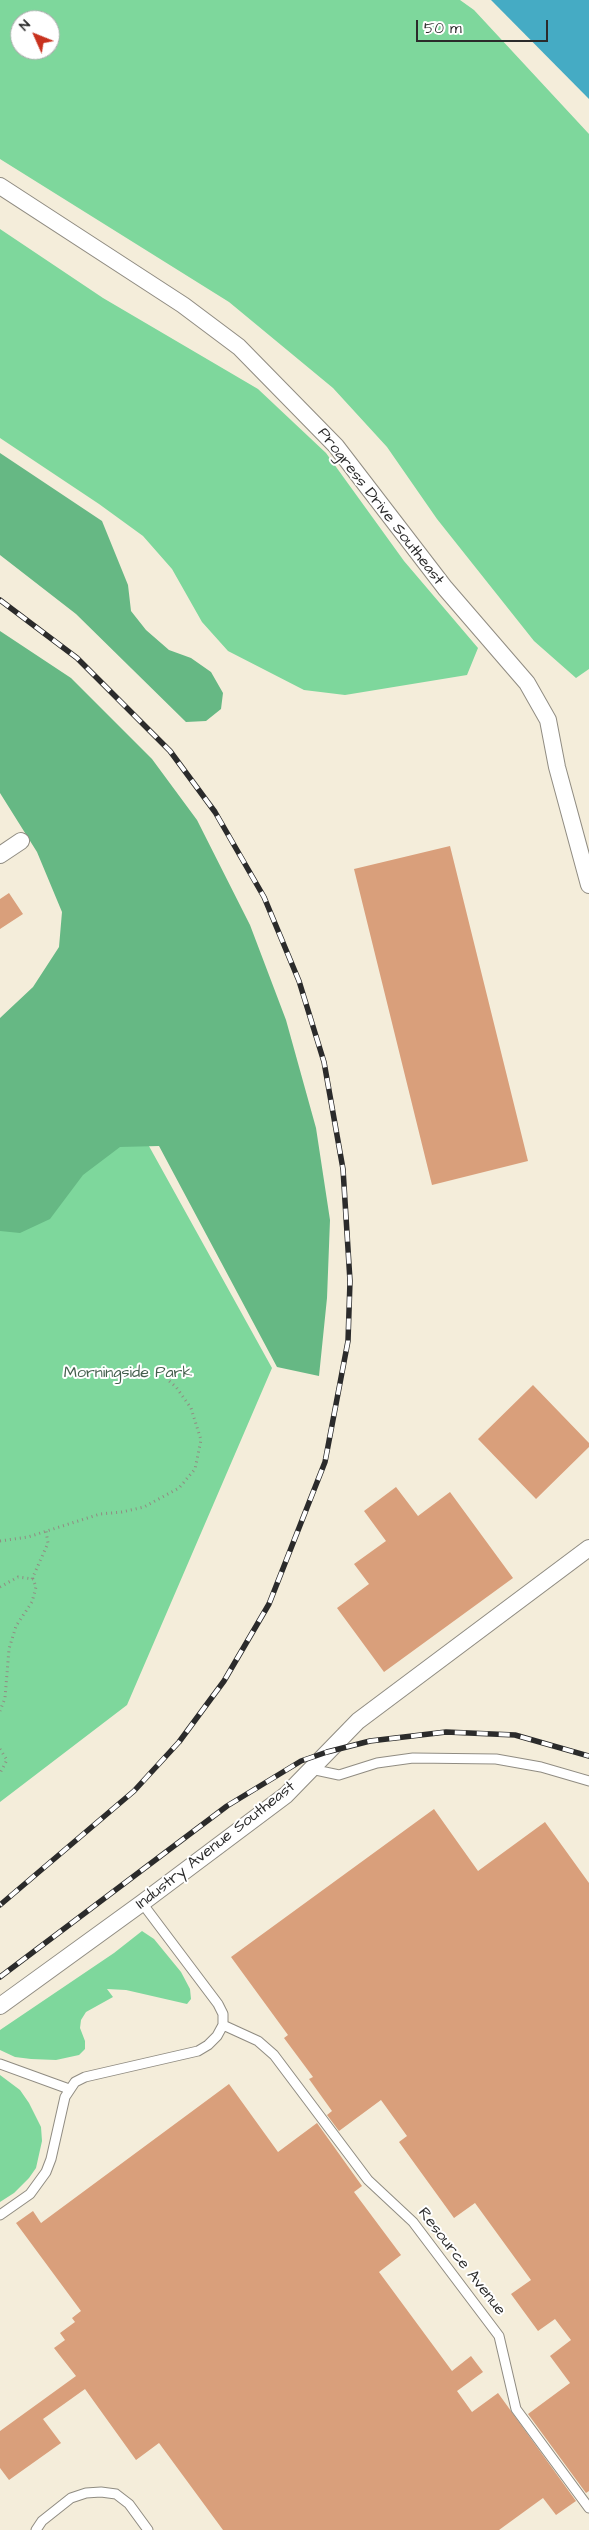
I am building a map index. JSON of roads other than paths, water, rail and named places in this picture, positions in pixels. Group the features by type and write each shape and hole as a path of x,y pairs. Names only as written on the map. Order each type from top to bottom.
{"street":[{"name":"Progress Drive Southeast","path":"0,186 183,305 239,347 336,446 445,588 532,690 548,720 557,767 589,885"},
{"path":"0,855 21,841"},
{"name":"Industry Avenue Southeast","path":"0,2006 286,1795 358,1721 589,1548"}],"lane":[{"path":"310,1769 324,1774 340,1775 377,1763 413,1758 496,1759 541,1767 589,1781"},
{"path":"0,2216 30,2194 46,2172 69,2089 75,2082 85,2077 198,2051 217,2036 223,2025 223,2014 218,2004 142,1903"},
{"name":"Resource Avenue","path":"223,2025 258,2041 274,2056 368,2180 414,2222 499,2336 516,2409 589,2508"},
{"path":"0,2064 69,2089"},
{"path":"36,2530 42,2521 71,2498 86,2493 100,2492 116,2494 129,2504 148,2530"}],"water":[{"path":"491,0 589,0 589,99"}],"railway":[{"path":"0,600 77,658 170,751 215,812 264,897 299,981 324,1062 343,1169 350,1281 348,1341 325,1462 269,1604 224,1681 179,1742 134,1791 0,1905"},
{"path":"0,1977 227,1806 301,1761 370,1741 446,1732 515,1735 589,1756"}],"park label":[{"name":"Morningside Park","path":"128,1374"}]}
